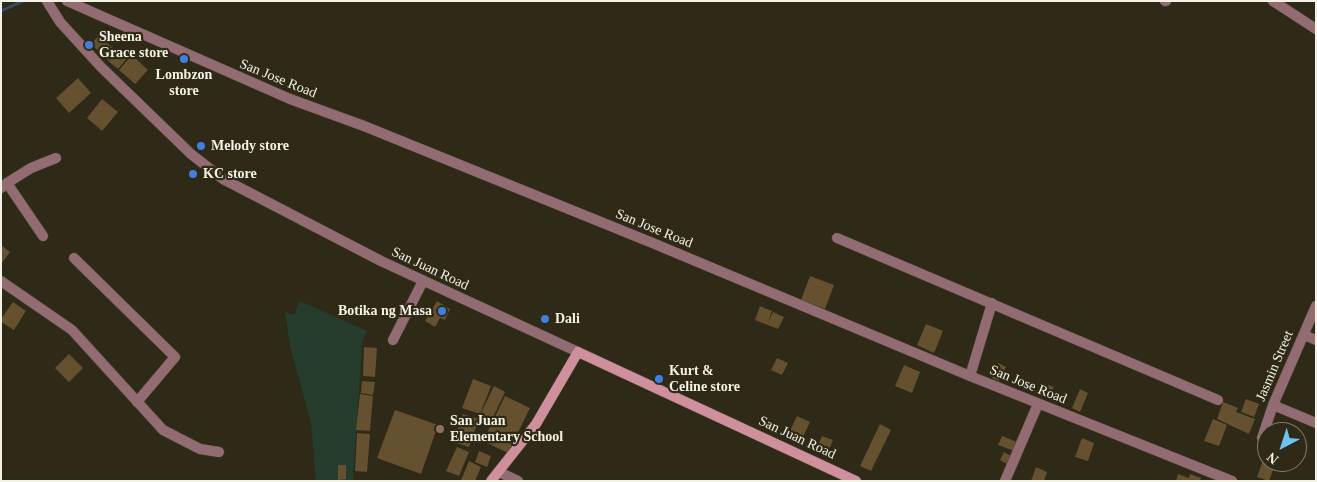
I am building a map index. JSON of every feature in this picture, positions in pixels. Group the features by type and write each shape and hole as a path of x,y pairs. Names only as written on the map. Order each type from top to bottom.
{"main road":[{"path":"491,481 536,424 578,352"},
{"name":"San Juan Road","path":"578,352 856,481"}],"street":[{"name":"San Juan Road","path":"48,1 60,22 101,67 191,154 223,179 381,261 578,352"},
{"name":"San Jose Road","path":"67,1 290,99 364,126 655,244 1038,404 1232,481"},
{"path":"1273,1 1316,29"},
{"path":"43,236 4,186 31,168 56,158"},
{"path":"837,238 1218,400"},
{"path":"74,258 174,357 137,402"},
{"path":"1,281 72,330 163,430 200,449 219,452"},
{"path":"393,340 423,281"},
{"path":"970,376 992,303"},
{"name":"Jasmin Street","path":"1267,422 1316,306"},
{"path":"1304,334 1316,340"},
{"path":"1005,481 1038,404"},
{"path":"1273,405 1316,423"},
{"path":"499,472 518,481"}],"green space":[{"path":"300,301 367,331 362,343 353,481 316,481 311,423 290,346 285,312 294,315"}],"building":[{"path":"99,35 116,51 108,60 91,44"},
{"path":"119,48 129,56 118,69 108,61"},
{"path":"132,55 148,70 135,84 119,70"},
{"path":"78,78 91,93 69,113 56,98"},
{"path":"102,99 118,112 102,131 87,118"},
{"path":"1,245 10,252 1,264"},
{"path":"810,276 834,285 825,309 801,300"},
{"path":"437,301 450,309 445,320 440,318 435,327 425,321"},
{"path":"13,302 26,311 14,330 1,322 1,319"},
{"path":"760,306 772,311 768,322 773,312 784,317 778,329 755,320"},
{"path":"926,324 943,331 934,353 917,345"},
{"path":"364,347 377,348 375,377 363,376"},
{"path":"69,354 83,368 69,382 55,368"},
{"path":"777,358 788,363 782,375 771,370"},
{"path":"998,363 1006,367 999,381 992,378"},
{"path":"904,365 920,372 912,393 895,386"},
{"path":"473,379 491,386 480,414 462,408"},
{"path":"362,381 375,382 373,395 361,393"},
{"path":"1048,385 1054,387 1051,395 1046,393"},
{"path":"494,386 505,392 490,424 478,419"},
{"path":"1080,389 1088,393 1080,412 1072,408"},
{"path":"360,394 373,396 370,431 356,430"},
{"path":"505,396 530,408 508,453 483,441"},
{"path":"1246,399 1259,404 1254,417 1241,412"},
{"path":"1223,402 1238,408 1236,412 1255,419 1249,434 1217,419"},
{"path":"395,410 438,425 421,474 377,458"},
{"path":"463,414 479,419 469,447 453,442"},
{"path":"797,416 810,422 799,445 786,439"},
{"path":"1213,419 1227,425 1219,446 1204,441"},
{"path":"880,424 891,430 871,471 860,466"},
{"path":"357,433 370,434 367,472 355,471"},
{"path":"822,436 833,440 827,454 816,450"},
{"path":"1002,436 1017,442 1014,451 998,445"},
{"path":"1082,438 1094,443 1088,461 1075,457"},
{"path":"457,447 469,452 459,476 446,471"},
{"path":"479,451 491,456 487,467 475,462"},
{"path":"1004,452 1011,456 1007,464 1000,460"},
{"path":"469,461 481,467 475,481 463,481 461,480"},
{"path":"338,465 346,465 346,479 338,480"},
{"path":"1036,467 1047,472 1044,481 1031,481"},
{"path":"1259,472 1272,472 1269,481 1257,477"},
{"path":"1178,474 1189,478 1190,474 1201,478 1200,481 1176,481"}],"waterway":[{"path":"1,11 23,1"}],"place":[{"name":"Sheena Grace store","path":"89,45"},
{"name":"Lombzon store","path":"184,59"},
{"name":"Melody store","path":"201,146"},
{"name":"KC store","path":"193,174"},
{"name":"Botika ng Masa","path":"442,311"},
{"name":"Dali","path":"545,319"},
{"name":"Kurt & Celine store","path":"659,379"},
{"name":"San Juan Elementary School","path":"440,429"}]}
